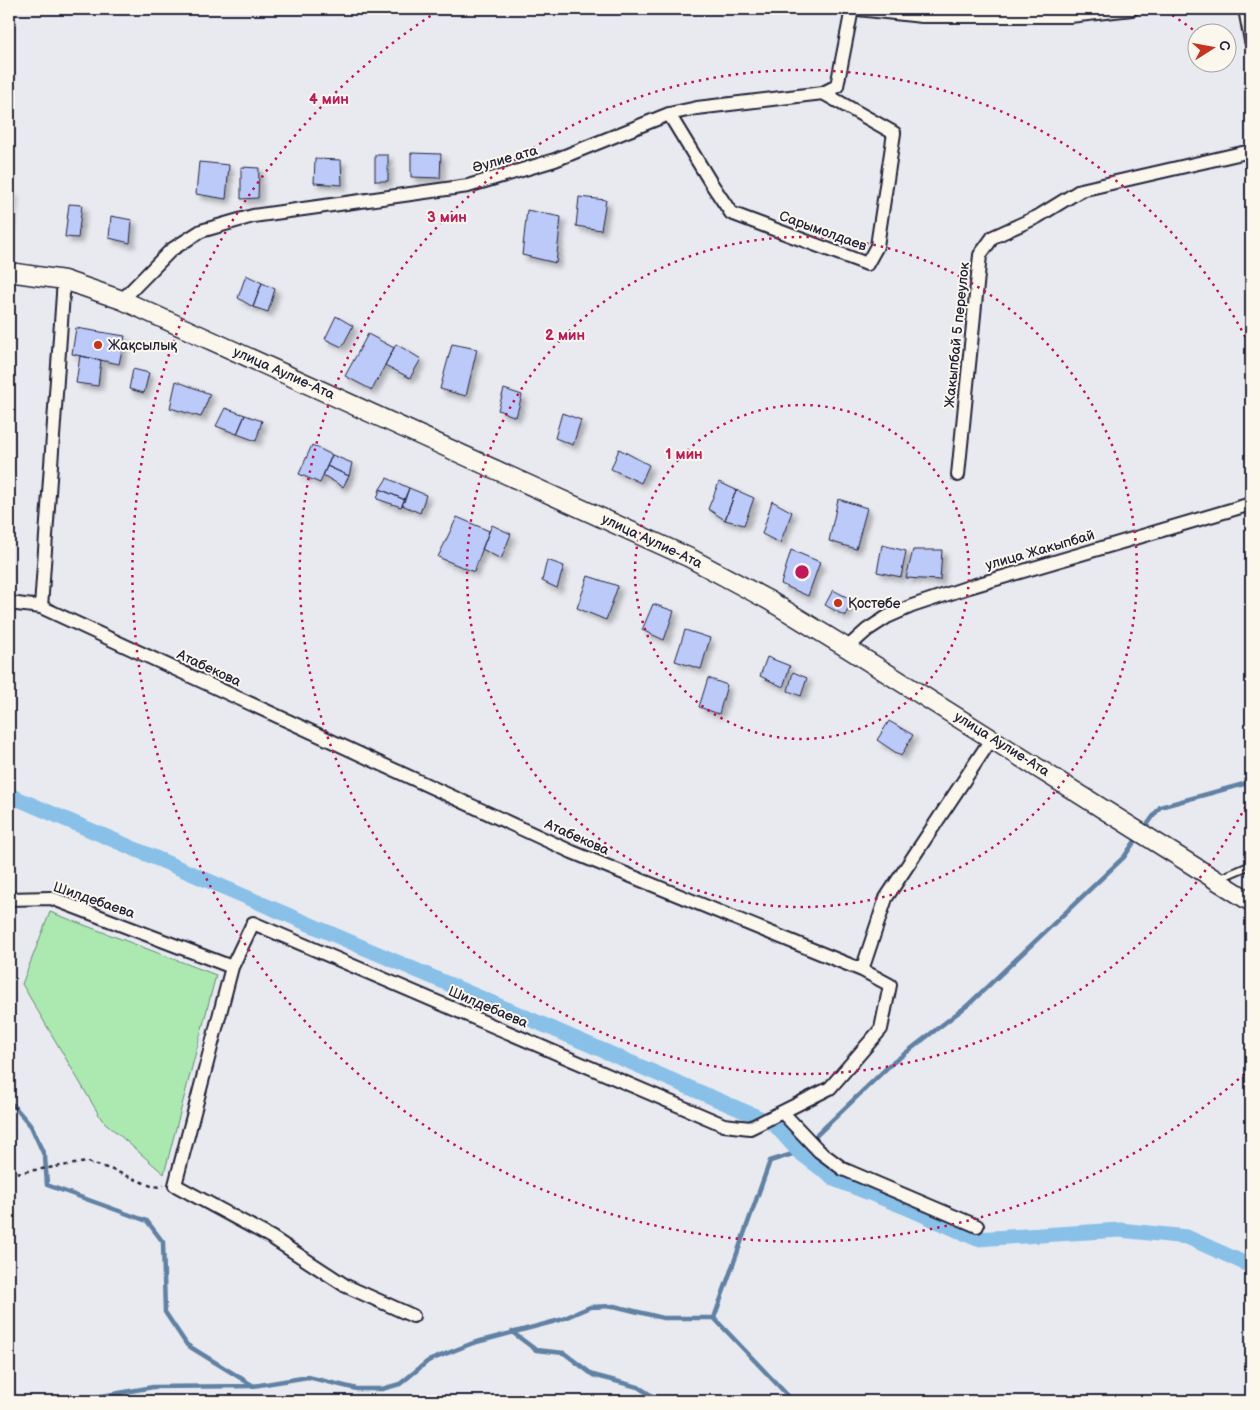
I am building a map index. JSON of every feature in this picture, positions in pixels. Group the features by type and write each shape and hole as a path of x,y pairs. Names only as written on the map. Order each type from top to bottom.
{"main road":[{"name":"улица Аулие-Ата","path":"9,272 64,280 122,300 690,558 770,601 848,648 1251,902"}],"street":[{"path":"823,93 837,86 852,9"},
{"path":"858,9 1070,16 1132,9"},
{"path":"1245,9 1251,41"},
{"name":"Әулие ата","path":"122,300 171,250 201,230 253,216 468,186 555,160 669,114 697,108 823,93"},
{"name":"Сарымолдаев","path":"669,114 731,214 867,264 877,246 894,133 823,93"},
{"name":"Жакыпбай 5 переулок","path":"958,475 980,255 993,237 1037,217 1081,190 1251,151"},
{"path":"41,608 64,280"},
{"name":"улица Жакыпбай","path":"848,648 868,630 887,617 912,606 969,587 1251,504"},
{"name":"Атабекова","path":"9,603 41,608 572,852 862,970"},
{"path":"862,970 886,898 992,738"},
{"name":"Шилдебаева","path":"9,899 51,898 232,967 252,923 724,1125 750,1128 830,1088 881,1029 890,985 862,970"},
{"path":"232,967 175,1184 271,1237 346,1286 413,1316"},
{"path":"782,1112 819,1151 843,1169 977,1226"}],"lane":[{"path":"1216,880 1251,865"}],"path":[{"path":"9,1174 87,1162 154,1187 175,1184"}],"green space":[{"path":"50,912 216,975 164,1174 102,1120 22,984"}],"building":[{"path":"411,153 441,154 440,178 411,177"},
{"path":"375,155 388,155 388,181 375,181"},
{"path":"315,159 341,160 342,185 314,183"},
{"path":"199,162 229,165 226,199 196,194"},
{"path":"241,167 259,168 258,198 241,199"},
{"path":"9,193 13,193 9,224"},
{"path":"579,197 606,200 601,230 576,226"},
{"path":"69,204 82,205 78,238 65,237"},
{"path":"527,210 561,217 556,263 522,255"},
{"path":"111,216 132,220 130,243 109,238"},
{"path":"246,275 262,283 253,307 238,298"},
{"path":"262,283 275,289 268,312 253,307"},
{"path":"336,316 353,326 342,347 325,339"},
{"name":"Жақсылық","path":"76,328 125,336 119,364 72,354"},
{"path":"368,334 394,348 372,390 345,376"},
{"path":"396,344 421,359 410,378 385,365"},
{"path":"452,344 477,349 466,396 440,389"},
{"path":"80,356 101,360 98,386 76,383"},
{"path":"133,369 149,373 144,393 129,389"},
{"path":"176,381 210,394 201,417 170,408"},
{"path":"504,389 522,395 516,417 498,410"},
{"path":"225,408 245,415 237,434 216,426"},
{"path":"562,413 581,420 573,445 555,438"},
{"path":"245,415 262,421 256,441 237,434"},
{"path":"312,445 332,455 320,483 299,474"},
{"path":"619,449 649,465 641,483 611,469"},
{"path":"332,455 352,463 349,476 327,466"},
{"path":"327,466 349,476 343,487 323,475"},
{"path":"387,478 409,488 405,500 380,489"},
{"path":"719,482 736,490 725,520 708,509"},
{"path":"409,488 426,495 420,513 402,505"},
{"path":"380,489 405,500 401,507 377,499"},
{"path":"736,490 754,498 744,525 725,520"},
{"path":"838,499 867,508 856,549 829,541"},
{"path":"772,501 792,512 780,543 762,534"},
{"path":"457,517 489,531 474,572 438,557"},
{"path":"492,525 511,534 501,559 482,549"},
{"path":"882,545 906,551 901,577 877,572"},
{"path":"791,550 820,562 808,596 781,584"},
{"path":"913,550 942,550 940,580 906,578"},
{"path":"547,560 564,566 557,588 542,581"},
{"path":"588,576 618,586 606,620 577,608"},
{"name":"Қостөбе","path":"833,590 852,600 845,616 825,605"},
{"path":"653,604 674,611 664,640 642,630"},
{"path":"685,630 710,638 701,669 675,661"},
{"path":"767,657 790,666 783,687 760,676"},
{"path":"793,672 807,678 801,696 788,691"},
{"path":"708,678 727,685 719,714 699,707"},
{"path":"889,721 913,735 901,756 877,740"}],"waterway":[{"path":"1144,829 1160,807 1251,782"},
{"path":"9,795 774,1124 799,1152 836,1180 905,1207 977,1239 1120,1230 1187,1237 1251,1266"},
{"path":"714,1318 770,1161 799,1152 890,1065 968,1005 1124,857 1139,835"},
{"path":"9,1103 13,1105 31,1126 45,1157 47,1185 147,1221 163,1242 165,1312 187,1345 252,1385"},
{"path":"74,1401 153,1387 253,1386 308,1377 357,1389 382,1389 400,1384 428,1361 473,1343 560,1320 590,1307 614,1306 663,1318 714,1318 793,1401"},
{"path":"512,1332 536,1350 564,1353 593,1375 638,1387 660,1401"}],"place":[{"name":"Жақсылық","path":"98,345"},
{"name":"Қостөбе","path":"838,603"}]}
